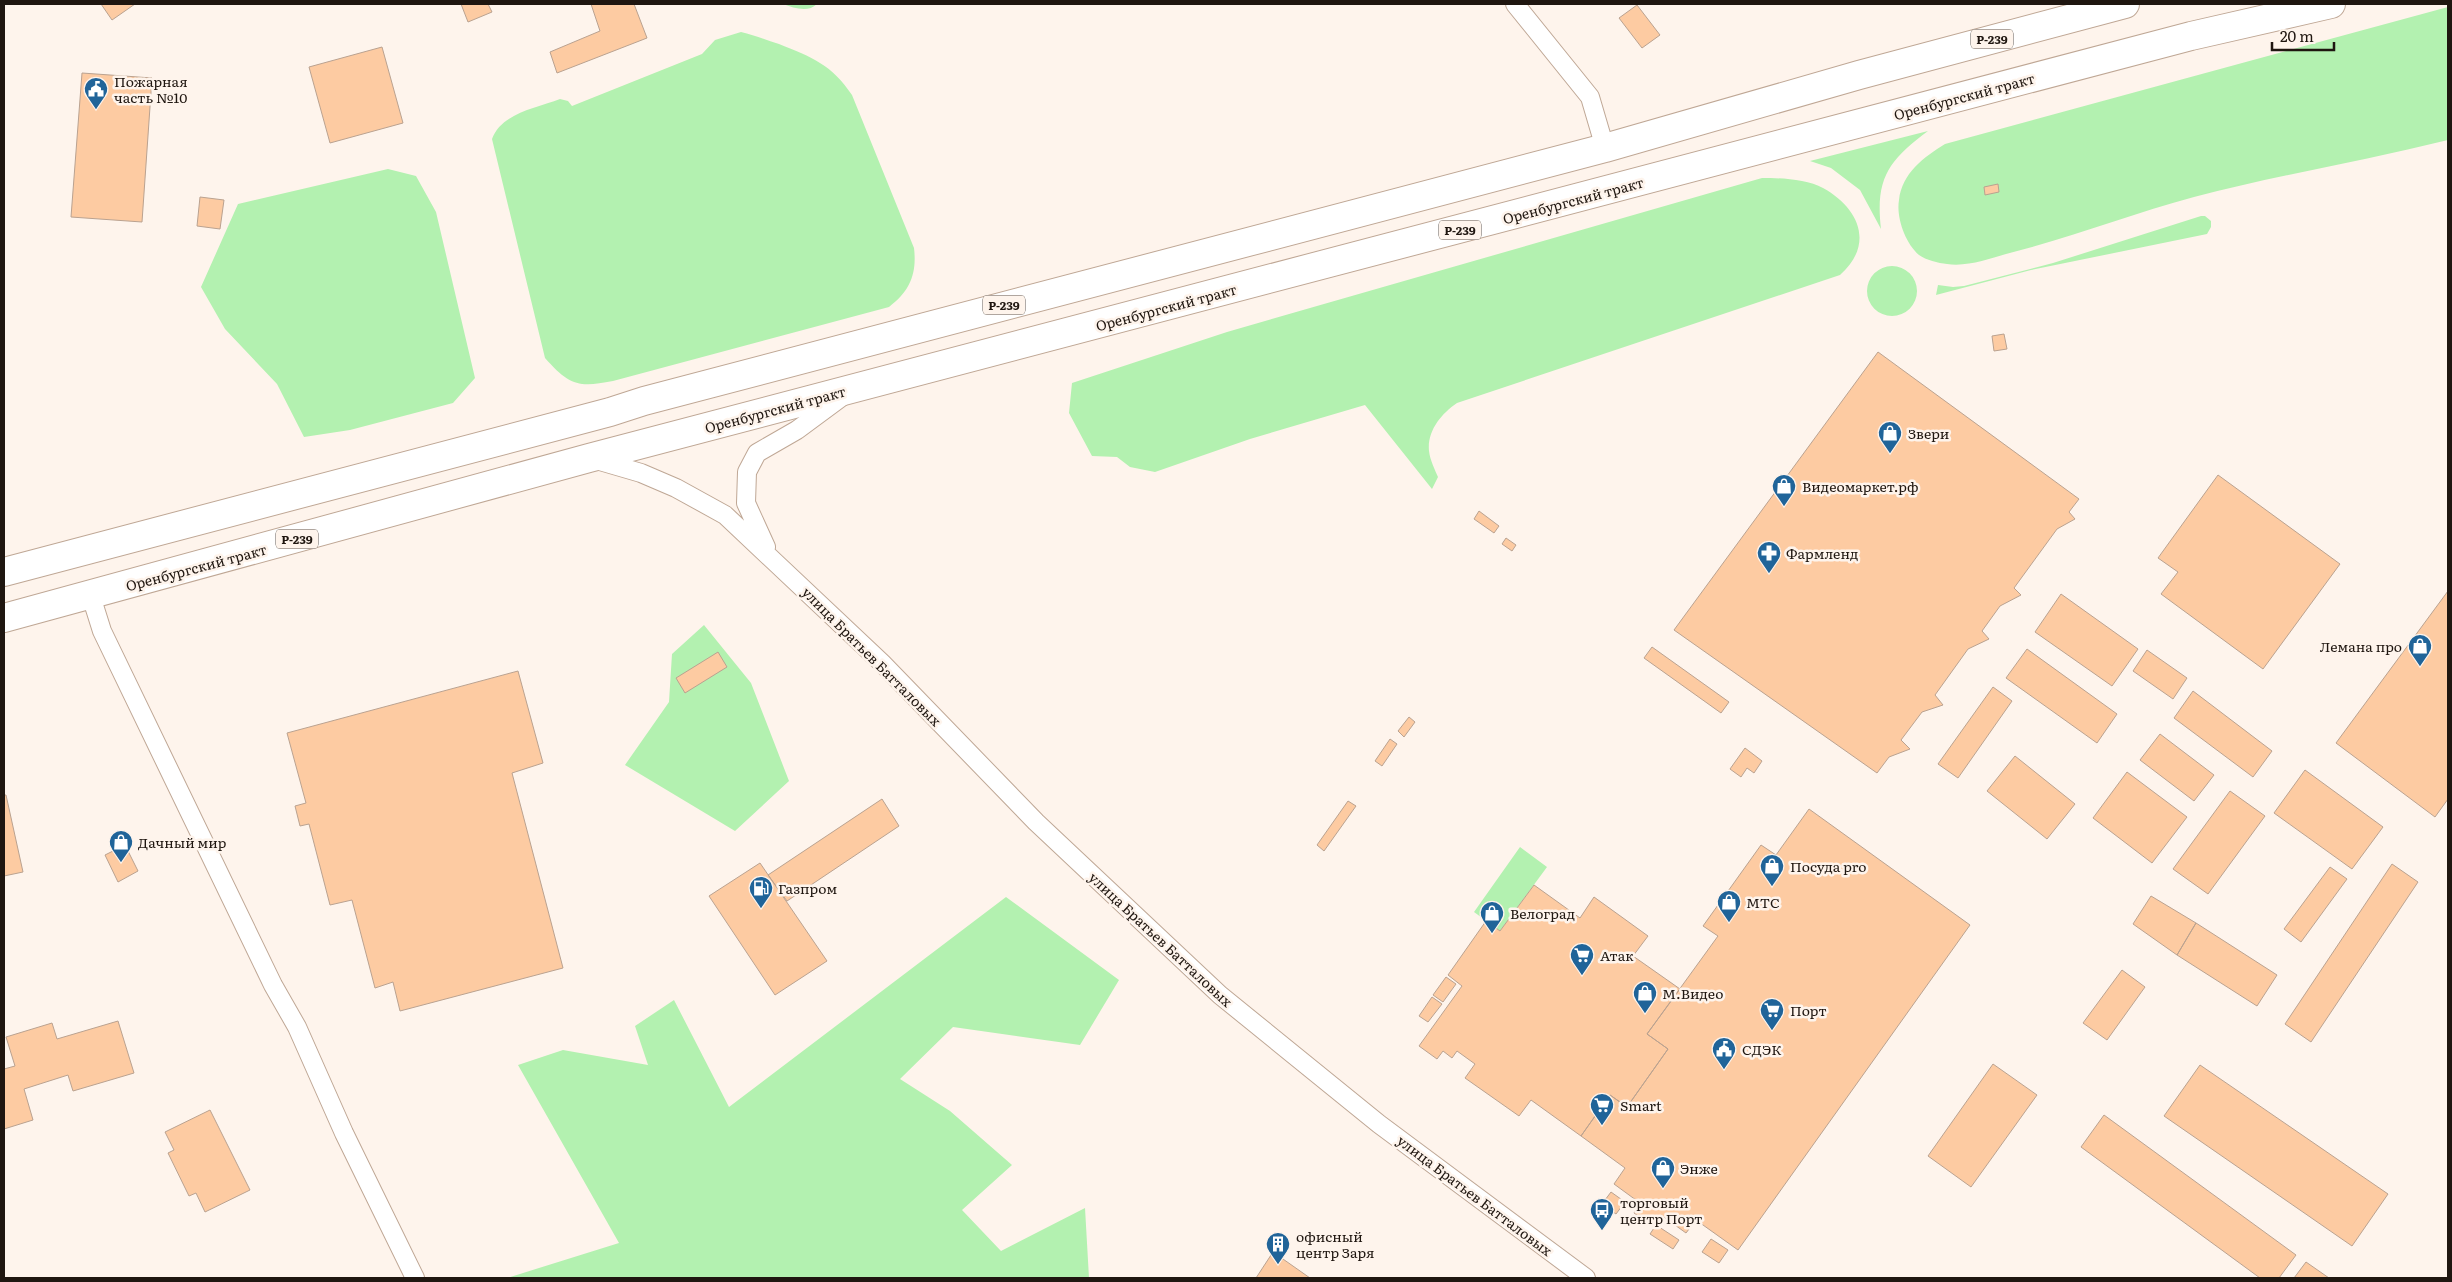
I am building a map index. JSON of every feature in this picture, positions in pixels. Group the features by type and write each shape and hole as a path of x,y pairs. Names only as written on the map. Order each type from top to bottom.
{"main road":[{"name":"Р-239","path":"4,572 610,412 644,400 960,316 1605,148 1859,75 2125,4"},
{"name":"Оренбургский тракт","path":"4,618 589,458 2190,36 2331,4"}],"street":[{"path":"1515,4 1590,96 1605,148"},
{"name":"улица Братьев Батталовых","path":"773,558 746,503 747,472 757,453 797,430 852,389"},
{"name":"улица Братьев Батталовых","path":"589,458 642,473 676,488 725,515 773,558 882,663 1036,822 1220,995 1379,1124 1586,1278"},
{"path":"90,596 102,631 273,985 297,1027 344,1133 415,1278"}],"green space":[{"path":"783,4 817,4 805,9"},
{"path":"2448,7 2448,140 2194,197 2054,241 1970,263 1944,264 1922,257 1914,250 1906,237 1900,222 1898,207 1901,190 1915,167 1929,154 1945,144"},
{"path":"741,32 802,53 820,63 837,76 852,95 914,248 913,274 907,288 889,307 613,381 582,384 568,379 545,358 492,139 503,123 511,117 560,99 568,101 572,106 702,54 715,40"},
{"path":"1928,131 1903,151 1894,161 1888,172 1880,196 1881,229 1860,190 1831,168 1810,161"},
{"path":"388,169 416,176 436,212 475,378 453,403 350,430 304,437 277,384 225,329 201,287 238,204"},
{"path":"1762,178 1793,180 1817,185 1836,196 1846,206 1858,227 1859,239 1857,251 1851,263 1840,275 1457,403 1436,424 1430,437 1430,454 1438,477 1432,489 1365,405 1250,439 1155,472 1130,467 1117,457 1092,456 1069,413 1072,383 1227,332"},
{"path":"2205,216 2211,221 2211,227 2207,234 2031,270 1936,295 1938,285 1964,286 2053,263"},
{"path":"1897,266 1910,273 1916,281 1916,301 1910,309 1902,315 1887,316 1874,309 1868,301 1867,286 1874,273 1882,267"},
{"path":"704,625 751,683 789,781 735,831 625,765 669,702 672,654"},
{"path":"1520,847 1547,867 1500,931 1474,912"},
{"path":"1006,897 1119,980 1080,1045 953,1027 900,1079 950,1111 1012,1165 962,1210 1001,1251 1085,1208 1089,1278 507,1278 619,1243 518,1065 563,1050 648,1065 635,1026 674,1000 729,1107"}],"building":[{"path":"101,4 135,4 112,20"},
{"path":"461,4 488,4 492,12 468,22"},
{"path":"591,4 634,4 647,38 557,73 550,52 600,31"},
{"path":"1637,5 1660,35 1642,48 1619,18"},
{"path":"382,47 403,123 330,143 309,67"},
{"path":"82,73 152,78 142,222 71,217"},
{"path":"1998,184 1999,192 1985,195 1984,187"},
{"path":"200,197 224,200 220,229 197,226"},
{"path":"2004,334 2007,349 1994,351 1992,336"},
{"path":"1878,352 2079,499 2069,512 2075,519 2057,529 2014,588 2021,595 2000,606 1982,631 1989,639 1968,649 1935,695 1943,705 1922,712 1901,740 1910,749 1889,757 1877,773 1674,630"},
{"path":"2218,475 2340,564 2263,669 2161,594 2178,572 2158,558"},
{"path":"1479,511 1499,526 1494,533 1474,519"},
{"path":"1506,538 1516,545 1512,551 1502,544"},
{"name":"Лемана про","path":"2448,591 2448,799 2435,817 2336,743"},
{"path":"2061,594 2138,649 2112,686 2035,632"},
{"path":"1652,647 1729,702 1721,713 1644,658"},
{"path":"2027,649 2117,714 2097,743 2006,678"},
{"path":"2147,650 2187,678 2173,699 2133,671"},
{"path":"718,652 727,667 685,693 676,678"},
{"path":"518,671 543,763 512,773 563,968 400,1011 393,982 375,988 352,900 330,905 309,824 300,826 295,806 306,803 287,733"},
{"path":"1993,687 2012,701 1958,778 1938,764"},
{"path":"2193,691 2272,751 2253,777 2174,718"},
{"path":"1409,717 1415,722 1404,737 1398,731"},
{"path":"2160,734 2214,775 2194,801 2140,760"},
{"path":"1390,739 1397,744 1382,766 1375,761"},
{"path":"1745,748 1762,761 1754,773 1747,768 1741,777 1730,769"},
{"path":"2015,756 2075,804 2047,839 1987,791"},
{"path":"2305,770 2383,827 2352,869 2274,813"},
{"path":"2127,772 2187,817 2152,863 2093,818"},
{"path":"2230,791 2265,816 2208,894 2173,869"},
{"path":"4,795 6,795 23,872 4,876"},
{"path":"882,799 899,826 787,901 768,875"},
{"path":"1348,801 1356,806 1324,851 1317,845"},
{"name":"Порт","path":"1809,809 1970,925 1738,1250 1696,1220 1686,1233 1661,1215 1653,1226 1634,1213 1640,1203 1614,1184 1625,1168 1581,1136 1610,1095 1627,1107 1668,1049 1647,1034 1718,936 1703,926 1761,845 1776,855"},
{"name":"Дачный мир","path":"125,845 138,871 118,882 105,855"},
{"path":"760,863 827,961 775,995 709,896"},
{"path":"2392,864 2418,882 2311,1042 2285,1024"},
{"path":"2330,867 2347,879 2301,942 2284,929"},
{"path":"1534,885 1580,918 1594,897 1648,936 1633,956 1680,989 1647,1034 1668,1049 1627,1107 1610,1095 1581,1136 1531,1100 1519,1116 1465,1078 1475,1064 1457,1051 1452,1058 1443,1051 1437,1059 1419,1046 1462,986 1448,975 1486,921 1500,931"},
{"path":"2151,896 2196,923 2177,955 2133,924"},
{"path":"2196,923 2277,975 2257,1006 2177,955"},
{"path":"2122,970 2145,987 2107,1040 2083,1023"},
{"path":"1446,977 1456,984 1443,1002 1433,995"},
{"path":"1432,997 1442,1004 1428,1022 1419,1016"},
{"path":"118,1021 134,1073 73,1091 68,1075 24,1089 33,1120 4,1129 4,1069 15,1066 6,1037 52,1023 57,1039"},
{"path":"1993,1064 2037,1095 1971,1187 1928,1156"},
{"path":"2200,1065 2388,1194 2352,1246 2164,1116"},
{"path":"210,1110 250,1190 205,1212 196,1193 189,1196 168,1153 174,1150 165,1132"},
{"path":"2104,1115 2296,1255 2279,1278 2260,1278 2081,1147"},
{"path":"1611,1192 1625,1202 1616,1214 1602,1204"},
{"path":"1656,1225 1679,1240 1673,1249 1650,1234"},
{"path":"1711,1239 1728,1250 1719,1263 1702,1252"},
{"name":"офисный центр Заря","path":"1273,1252 1310,1278 1256,1278"},
{"path":"2306,1262 2329,1278 2294,1278"}],"place":[{"name":"Пожарная часть №10","path":"96,110"},
{"name":"Звери","path":"1890,454"},
{"name":"Видеомаркет.рф","path":"1784,507"},
{"name":"Фармленд","path":"1769,574"},
{"name":"Лемана про","path":"2420,667"},
{"name":"Дачный мир","path":"121,863"},
{"name":"Посуда pro","path":"1772,887"},
{"name":"Газпром","path":"761,909"},
{"name":"МТС","path":"1729,923"},
{"name":"Велоград","path":"1492,934"},
{"name":"Атак","path":"1582,976"},
{"name":"М.Видео","path":"1645,1014"},
{"name":"Порт","path":"1772,1031"},
{"name":"СДЭК","path":"1724,1070"},
{"name":"Smart","path":"1602,1126"},
{"name":"Энже","path":"1663,1189"},
{"name":"торговый центр Порт","path":"1602,1231"},
{"name":"офисный центр Заря","path":"1278,1265"}]}
